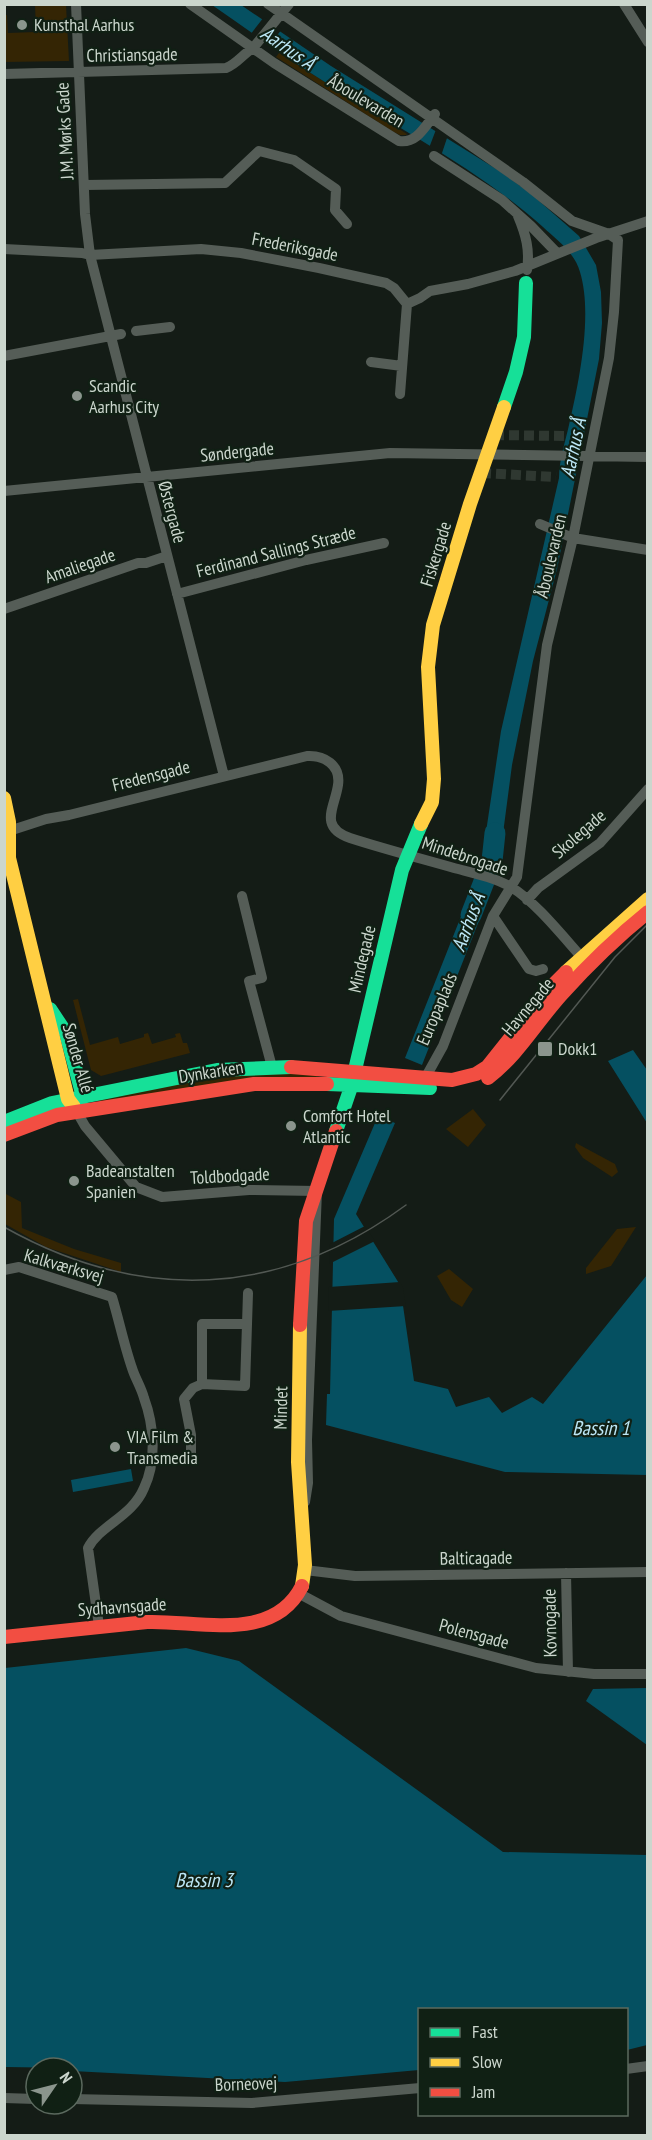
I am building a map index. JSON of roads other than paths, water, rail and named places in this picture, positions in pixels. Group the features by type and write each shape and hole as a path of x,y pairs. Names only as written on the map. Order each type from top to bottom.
{"street":[{"name":"J.M. Mørks Gade","path":"76,4 85,214 90,255"},
{"name":"Åboulevarden","path":"190,4 256,45 333,101 399,141 408,142 415,139 432,118"},
{"name":"Åboulevarden","path":"268,4 279,17 432,118 523,182 572,221 609,234 618,240 614,312 604,387 547,645 517,877 511,887"},
{"name":"Christiansgade","path":"4,74 221,69 234,65 256,45 289,4"},
{"path":"624,4 648,42"},
{"path":"85,185 225,183 260,151 294,160 336,189 335,210 347,224"},
{"path":"434,156 502,200 558,253"},
{"name":"Fiskergade","path":"407,855 432,802 434,791 428,667 433,626 470,504 516,372 524,337 529,253 526,236 517,213"},
{"path":"400,394 407,304 430,291 487,280 528,267 596,238 648,221"},
{"name":"Frederiksgade","path":"4,249 90,255 201,249 241,253 386,284 394,288 407,304"},
{"name":"Østergade","path":"90,255 116,335 146,477 224,776"},
{"path":"136,331 170,327"},
{"path":"4,356 116,335"},
{"path":"371,362 402,366"},
{"name":"Søndergade","path":"4,491 390,453 648,457"},
{"path":"544,525 571,536 648,550"},
{"name":"Ferdinand Sallings Stræde","path":"177,594 306,560 384,543"},
{"name":"Amaliegade","path":"4,609 138,563 146,563 167,556"},
{"name":"Mindebrogade","path":"307,756 317,755 327,759 336,771 338,784 330,815 337,832 476,874 511,887 527,900 585,961"},
{"name":"Fredensgade","path":"7,832 46,819 307,756"},
{"name":"Skolegade","path":"527,900 538,888 600,843 648,789"},
{"name":"Sønder Allé","path":"4,798 9,816 7,832 9,858 68,1099 77,1112"},
{"name":"Mindegade","path":"351,1087 407,855"},
{"name":"Europaplads","path":"421,1087 443,1046 493,916 511,887"},
{"path":"242,896 262,978 249,981 272,1067 353,1072 421,1087"},
{"name":"Havnegade","path":"585,961 648,899"},
{"name":"Havnegade","path":"421,1087 465,1078 487,1067 551,987 648,912"},
{"path":"493,916 529,969 536,971 543,969"},
{"name":"Sønder Allé","path":"44,1000 66,1033 83,1097 77,1112"},
{"name":"Dynkarken","path":"4,1122 68,1099 212,1071 272,1067"},
{"name":"Dynkarken","path":"4,1135 57,1115 254,1084 284,1083 351,1087"},
{"path":"317,1191 351,1087 421,1087"},
{"name":"Toldbodgade","path":"77,1112 85,1126 136,1187 162,1197 249,1190 317,1191"},
{"name":"Mindet","path":"243,1625 263,1621 277,1614 298,1593 304,1582 303,1516 298,1483 298,1462 307,1300 304,1235 307,1216 317,1191"},
{"name":"Kalkværksvej","path":"4,1270 19,1267 112,1297 132,1369 145,1398 152,1430 151,1467 144,1489 132,1508 92,1540 88,1548 99,1626"},
{"path":"191,1458 191,1435 184,1399 193,1388 202,1384 245,1386 248,1293"},
{"path":"202,1384 202,1323 247,1324"},
{"name":"Balticagade","path":"305,1570 355,1576 648,1572"},
{"name":"Kovnogade","path":"566,1573 568,1672"},
{"name":"Polensgade","path":"298,1593 341,1616 536,1668 594,1674 648,1674"},
{"name":"Sydhavnsgade","path":"4,1637 169,1621 243,1625"},
{"path":"628,2069 648,2066"},
{"name":"Borneovej","path":"84,2099 252,2103 418,2088"},
{"path":"4,2098 24,2099"}],"water":[{"path":"212,5 241,5 331,66 501,172 530,193 579,236 596,265 601,292 602,323 599,359 557,569 533,661 512,765 499,864 482,859 501,731 559,478 561,458 580,369 585,308 584,289 578,265 560,242 493,187 313,74"},
{"path":"473,886 490,893 422,1065 405,1058"},
{"path":"633,1050 647,1070 647,1123 608,1061"},
{"name":"Bassin 1","path":"378,1116 395,1123 356,1214 400,1285 414,1381 448,1389 456,1407 489,1397 502,1413 532,1397 543,1404 647,1275 647,1475 505,1472 326,1425 327,1394 330,1394 334,1219"},
{"path":"131,1469 133,1481 73,1492 71,1480"},
{"name":"Bassin 3","path":"186,1648 239,1661 503,1852 647,1855 647,2045 628,2050 628,2008 418,2008 418,2070 285,2082 84,2072 84,2056 24,2056 24,2067 5,2067 5,1668"},
{"path":"647,1688 647,1745 586,1701 593,1689"}],"waterway":[{"name":"Aarhus Å","path":"471,915 492,861 495,833"}],"tunnel":[{"path":"494,435 564,436"},
{"path":"481,473 556,477"}],"tram line":[{"path":"500,1100 615,957 648,924"},
{"path":"4,1227 55,1252 107,1269 158,1278 209,1280 260,1273 309,1258 358,1236 406,1205"}],"place":[{"name":"Kunsthal Aarhus","path":"22,25"},
{"name":"Scandic Aarhus City","path":"77,396"},
{"name":"Dokk1","path":"545,1049"},
{"name":"Comfort Hotel Atlantic","path":"291,1126"},
{"name":"Badeanstalten Spanien","path":"74,1181"},
{"name":"VIA Film & Transmedia","path":"115,1447"}]}
